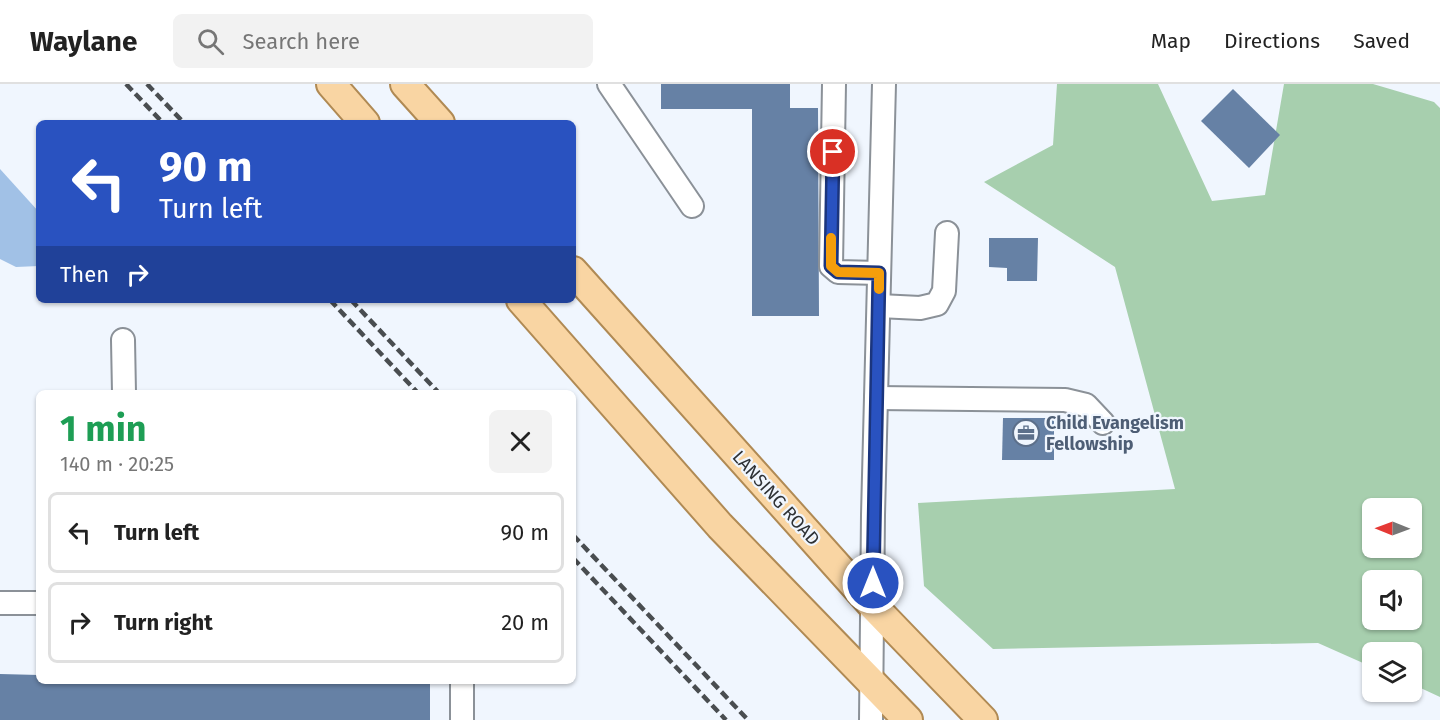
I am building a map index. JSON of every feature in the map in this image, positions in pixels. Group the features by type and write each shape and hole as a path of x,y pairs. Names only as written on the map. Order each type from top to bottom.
{"main road":[{"path":"331,84 362,120"},
{"path":"405,84 437,120"},
{"name":"LANSING ROAD","path":"576,274 873,606 983,720"},
{"path":"524,303 720,526 908,720"}],"street":[{"path":"609,84 692,206"},
{"path":"834,84 831,266 838,272 879,273"},
{"path":"871,720 884,84"},
{"path":"879,306 920,308 937,304 944,291 947,233"},
{"path":"123,340 124,390"},
{"path":"876,398 1065,400 1086,405 1102,423"},
{"path":"0,603 36,603"},
{"path":"462,684 462,720"}],"green space":[{"path":"1057,84 1158,84 1212,201 1265,195 1284,84 1373,84 1434,102 1440,108 1440,697 1422,689 1422,642 1362,642 1362,663 1318,643 993,649 924,586 918,503 1175,489 1115,267 984,182 1053,145"}],"water":[{"path":"0,169 36,209 36,266 16,267 0,259"}],"building":[{"path":"661,84 790,84 790,108 818,108 819,316 752,316 752,109 661,109"},
{"path":"1233,89 1280,135 1249,168 1201,121"},
{"path":"989,238 1038,238 1037,281 1007,281 1007,268 989,267"},
{"name":"Child Evangelism Fellowship","path":"1003,418 1054,418 1054,460 1002,460"},
{"path":"0,674 36,675 36,684 430,684 430,720 0,720"}],"railway":[{"path":"126,84 160,120"},
{"path":"147,84 181,120"},
{"path":"333,303 415,390"},
{"path":"354,303 436,390"},
{"path":"576,538 748,720"},
{"path":"576,561 726,720"}],"slow traffic":[{"path":"831,238 831,266 838,272 879,273 879,289"}],"place":[{"name":"Child Evangelism Fellowship","path":"1026,433"}],"route":[{"path":"833,152 831,266 838,272 879,273 873,583"}]}
